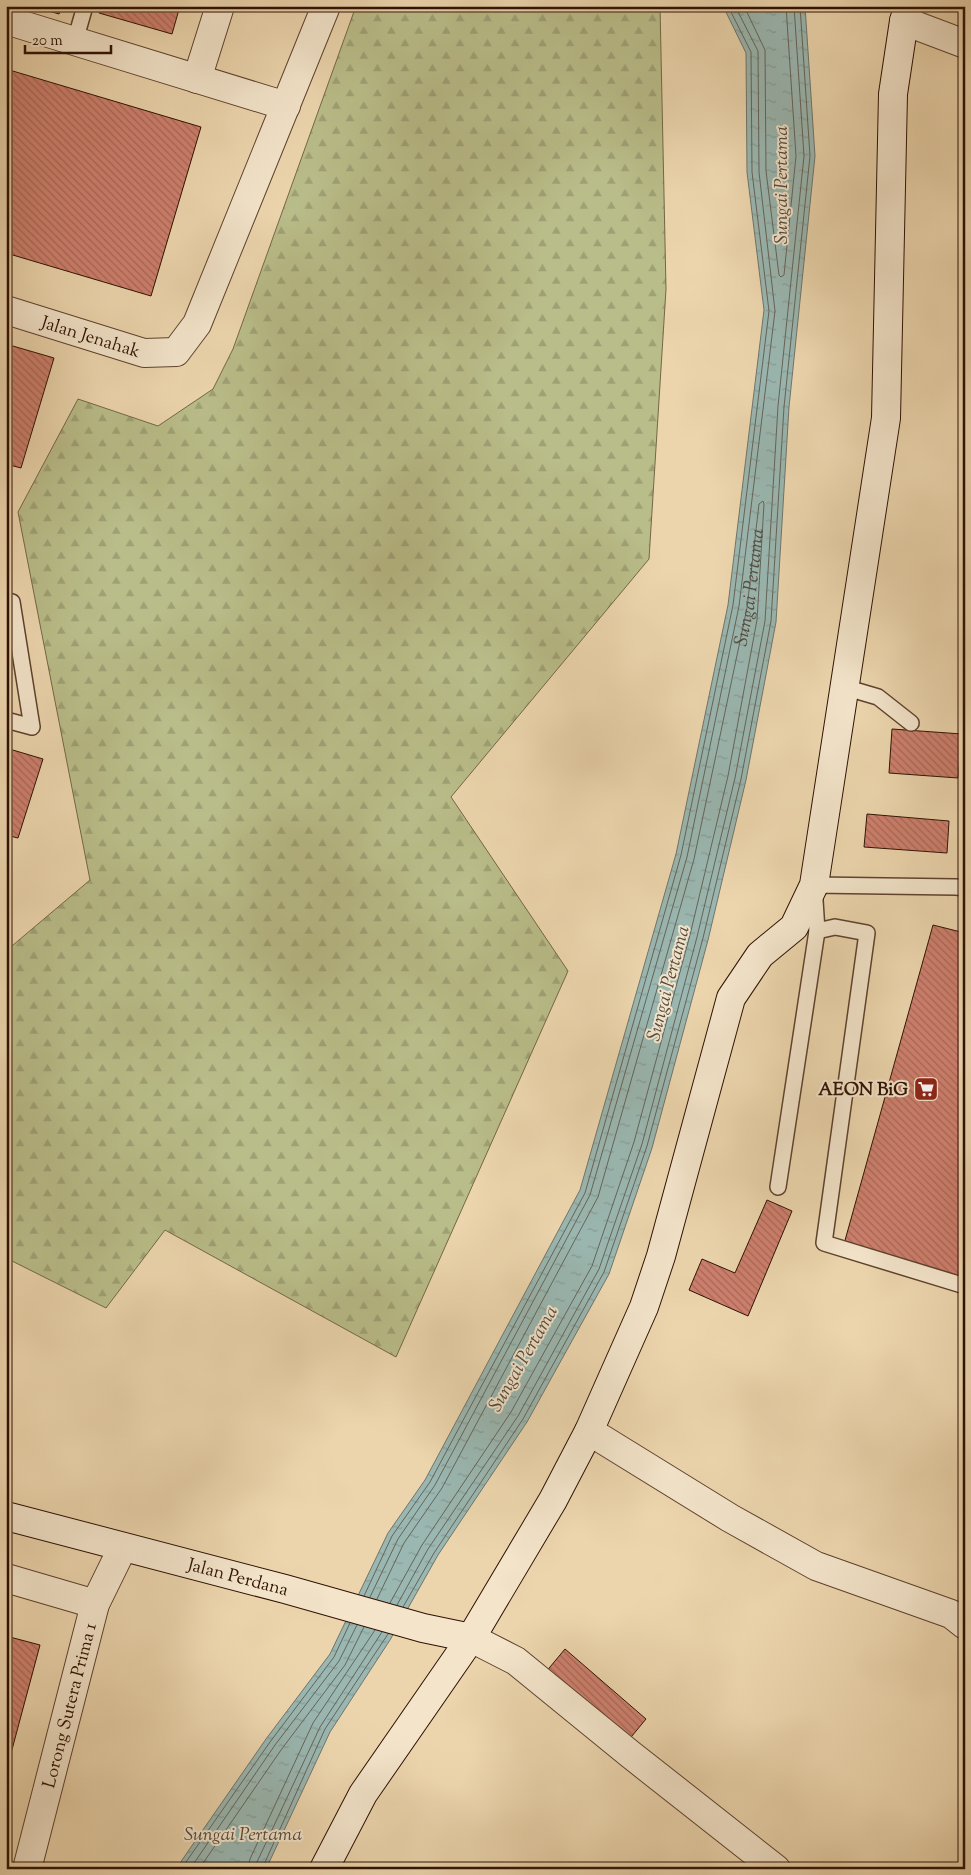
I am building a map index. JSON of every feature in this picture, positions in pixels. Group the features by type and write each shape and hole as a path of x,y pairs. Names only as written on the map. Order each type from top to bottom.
{"street":[{"path":"197,79 220,6"},
{"path":"6,20 286,106 326,6"},
{"path":"324,1869 363,1794 471,1638 553,1500 589,1431 644,1307 662,1256 731,998 760,954 794,928 814,885 886,418 893,94 907,14 965,44"},
{"name":"Jalan Jenahak","path":"6,310 144,353 176,352 197,324 286,106"},
{"path":"589,1431 730,1518 816,1566 960,1614"},
{"name":"Jalan Perdana","path":"6,1516 285,1589 423,1628 471,1638 516,1661 776,1869"},
{"name":"Lorong Sutera Prima 1","path":"27,1869 95,1604 122,1547"},
{"path":"6,1578 95,1604"}],"lane":[{"path":"75,41 85,6"},
{"path":"6,600 12,602 32,728 6,720"},
{"path":"844,686 878,697 911,723"},
{"path":"778,1187 817,932 814,885 965,888"},
{"path":"817,932 835,928 867,933 824,1243 965,1286"}],"green space":[{"path":"356,6 660,6 666,289 649,559 451,797 568,971 396,1357 165,1230 106,1308 6,1258 6,951 90,880 18,512 78,399 158,426 213,389 233,349"}],"water":[{"name":"Sungai Pertama","path":"723,6 805,6 815,156 789,407 776,622 746,780 708,940 652,1148 609,1274 527,1422 438,1555 390,1640 330,1732 266,1869 178,1869 182,1860 266,1739 330,1654 388,1533 425,1480 580,1190 676,854 728,605 764,310 747,172 746,53"}],"building":[{"path":"32,6 62,6 59,14"},
{"path":"101,6 180,6 172,34 99,13"},
{"path":"6,69 201,127 151,296 6,253"},
{"path":"6,344 54,358 21,468 6,464"},
{"path":"892,729 962,734 958,778 889,773"},
{"path":"6,748 43,759 18,838 6,835"},
{"path":"867,814 949,821 947,853 864,847"},
{"name":"AEON BiG","path":"933,925 965,933 965,1278 844,1244"},
{"path":"767,1200 792,1211 748,1316 689,1290 702,1259 735,1273"},
{"path":"6,1636 40,1645 6,1772"},
{"path":"565,1649 646,1719 627,1742 545,1673"}],"place":[{"name":"AEON BiG","path":"926,1089"}]}
